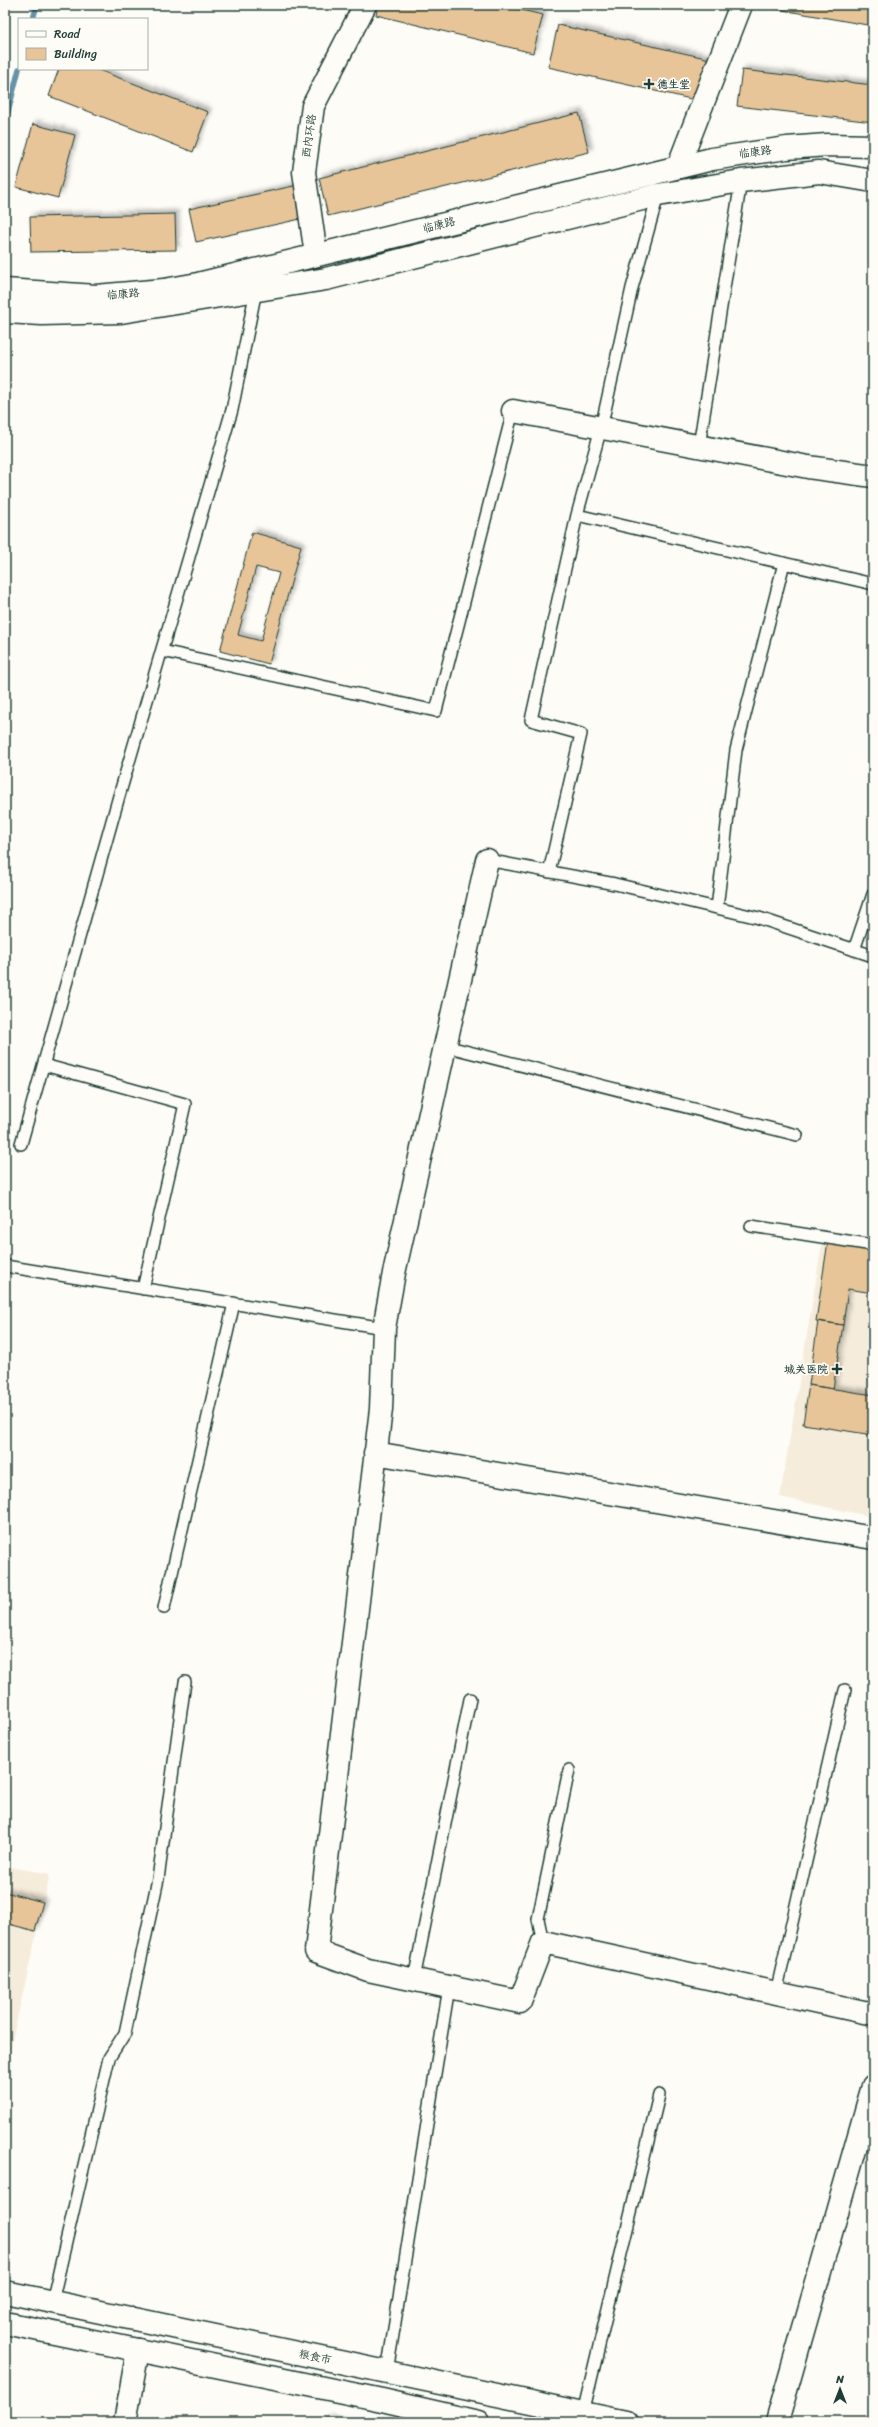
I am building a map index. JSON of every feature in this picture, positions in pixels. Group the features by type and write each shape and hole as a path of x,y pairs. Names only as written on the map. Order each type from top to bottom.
{"street":[{"name":"西内环路","path":"316,255 304,172 313,106 365,5"},
{"path":"678,167 741,5"},
{"name":"临康路","path":"5,290 60,295 130,294 198,284 678,167 747,153 787,148 827,145 873,146"},
{"name":"临康路","path":"5,312 42,314 121,312 326,279 658,194 741,181 819,172 873,181"},
{"path":"513,411 699,446 873,476"},
{"path":"487,860 394,1272 384,1328 381,1409 316,1951 368,1970 520,2002 543,1942 873,2014"},
{"path":"375,1453 873,1538"},
{"path":"777,2422 873,2086"},
{"name":"粮食市","path":"5,2292 626,2422"},
{"path":"5,2322 382,2400 478,2422"},
{"path":"125,2422 138,2350"}],"lane":[{"path":"699,446 741,181"},
{"path":"549,872 581,734 531,720 577,515 601,428 632,288 658,194"},
{"path":"21,1144 232,410 256,290"},
{"path":"162,651 436,711 513,411"},
{"path":"577,515 873,584"},
{"path":"717,908 736,750 784,563"},
{"path":"487,860 759,918 873,956"},
{"path":"854,950 873,894"},
{"path":"445,1046 797,1135"},
{"path":"44,1065 184,1104 143,1289"},
{"path":"751,1226 873,1245"},
{"path":"5,1266 384,1328"},
{"path":"164,1608 234,1303"},
{"path":"52,2302 109,2058 125,2033 158,1879 184,1682"},
{"path":"776,1993 845,1690"},
{"path":"414,1979 470,1698"},
{"path":"543,1942 538,1919 569,1770"},
{"path":"387,2372 449,1987"},
{"path":"584,2413 659,2096"}],"shaded area":[{"name":"城关医院","path":"824,1232 873,1240 873,1517 780,1497"},
{"path":"5,1866 50,1874 5,2072"}],"building":[{"path":"378,5 499,5 543,15 533,53 376,15"},
{"path":"771,5 873,5 873,26 771,8"},
{"path":"558,25 710,59 700,101 548,67"},
{"path":"59,70 99,70 208,112 193,152 49,96"},
{"path":"742,70 873,85 873,122 737,106"},
{"path":"579,113 589,152 328,216 319,178"},
{"path":"33,124 75,135 58,198 16,187"},
{"path":"298,185 305,218 196,242 189,209"},
{"path":"175,214 176,250 31,252 30,217"},
{"path":"252,532 301,546 269,664 220,651","holes":["256,567 279,573 261,641 238,635"]},
{"path":"828,1241 873,1248 873,1293 848,1289 843,1325 816,1321"},
{"path":"818,1321 843,1325 833,1389 809,1385"},
{"path":"809,1385 873,1395 873,1435 803,1424"},
{"path":"5,1892 43,1902 35,1931 5,1923"},
{"path":"326,2418 343,2422 326,2422"}],"waterway":[{"path":"33,18 37,5"},
{"path":"5,124 19,70"}],"place":[{"name":"德生堂","path":"649,84"},
{"name":"城关医院","path":"837,1369"}]}
